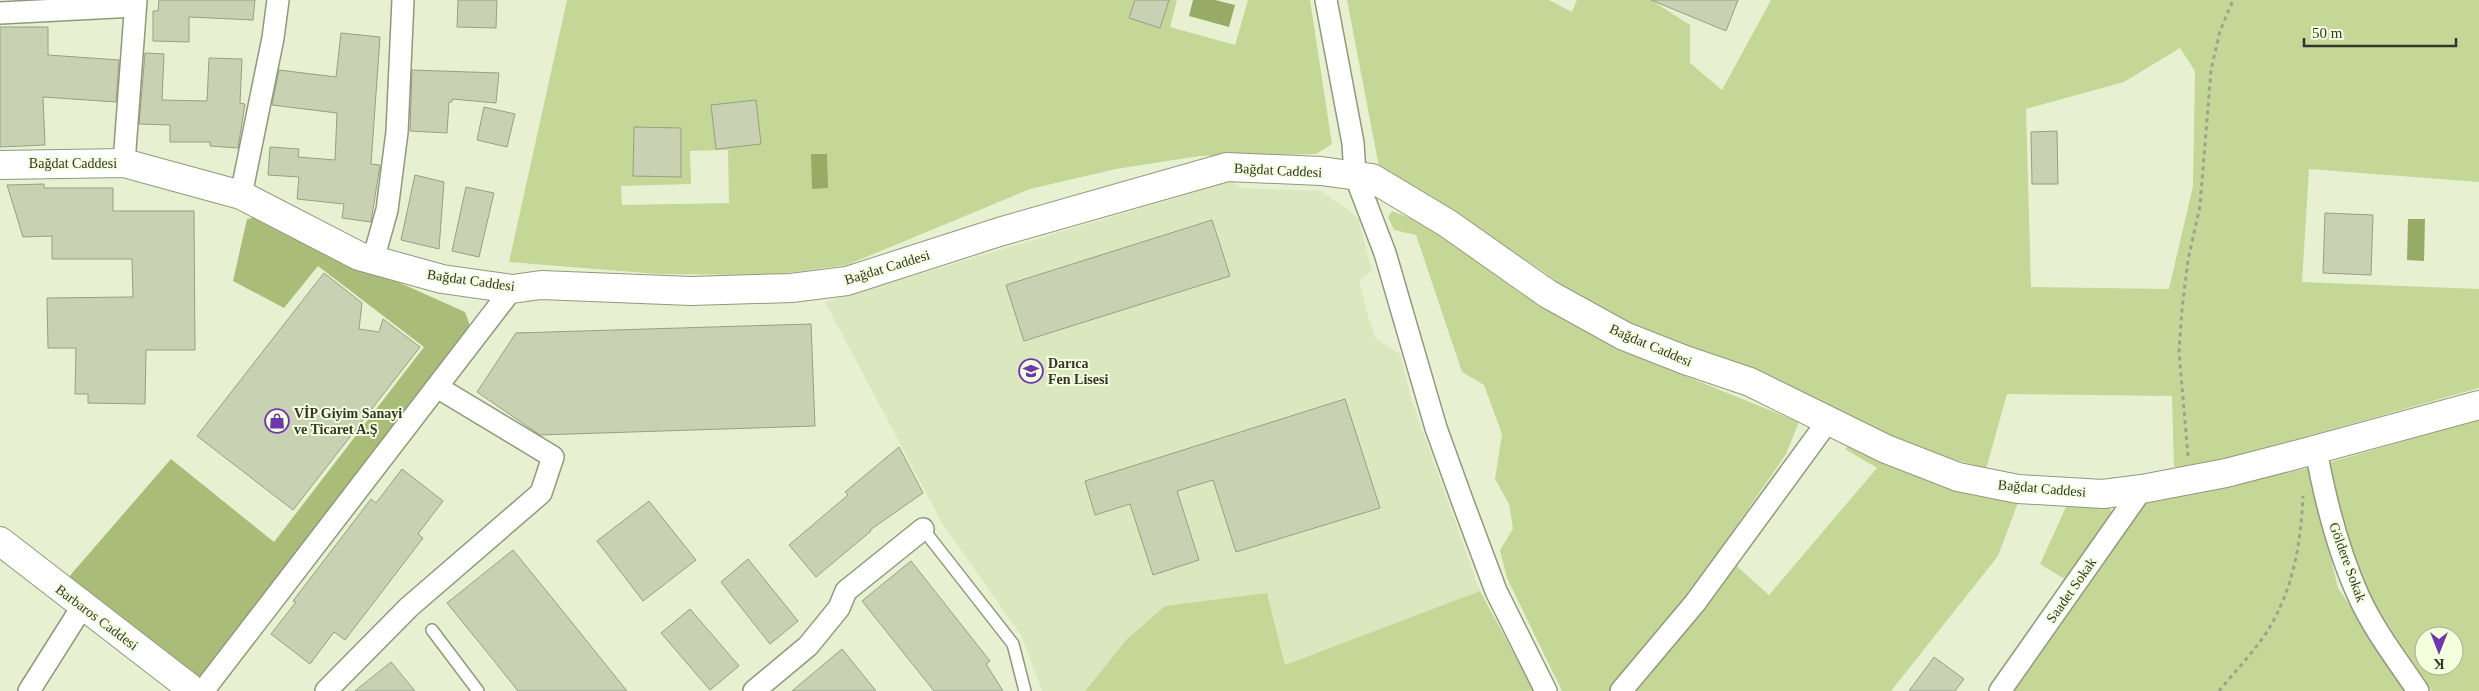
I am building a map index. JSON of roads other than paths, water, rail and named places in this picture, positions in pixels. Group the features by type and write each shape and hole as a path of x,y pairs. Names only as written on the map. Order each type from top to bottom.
{"street":[{"path":"241,195 273,38 278,0"},
{"path":"374,260 387,210 398,132 403,0"},
{"path":"1326,0 1353,143 1355,176 1385,252 1436,428 1472,528 1496,591 1546,691"},
{"path":"0,13 66,5 136,3 124,163"},
{"name":"Bağdat Caddesi","path":"0,165 124,163 241,195 359,256 442,279 512,289 541,285 691,291 791,288 847,281 999,232 1227,167 1304,170 1372,178 1431,213 1548,294 1624,336 1685,360 1750,382 1886,449 1958,477 2018,489 2103,494 2142,489 2226,472 2309,452 2479,405"},
{"path":"202,691 512,289"},
{"path":"326,691 409,607 541,493 553,457 437,387"},
{"path":"1621,691 1695,603 1828,421"},
{"name":"Göldere Sokak","path":"2309,452 2322,484 2334,527 2360,598 2385,641 2418,691"},
{"name":"Saadet Sokak","path":"2000,691 2142,489"},
{"path":"754,691 808,646 839,608 846,591 923,529"},
{"name":"Barbaros Caddesi","path":"0,541 82,607 194,691"},
{"path":"29,691 82,607"}],"lane":[{"path":"923,529 1013,644 1025,691"},
{"path":"432,630 478,691"}],"place":[{"name":"Darıca Fen Lisesi","path":"1031,371"},
{"name":"VİP Giyim Sanayi ve Ticaret A.Ş","path":"277,421"}]}
